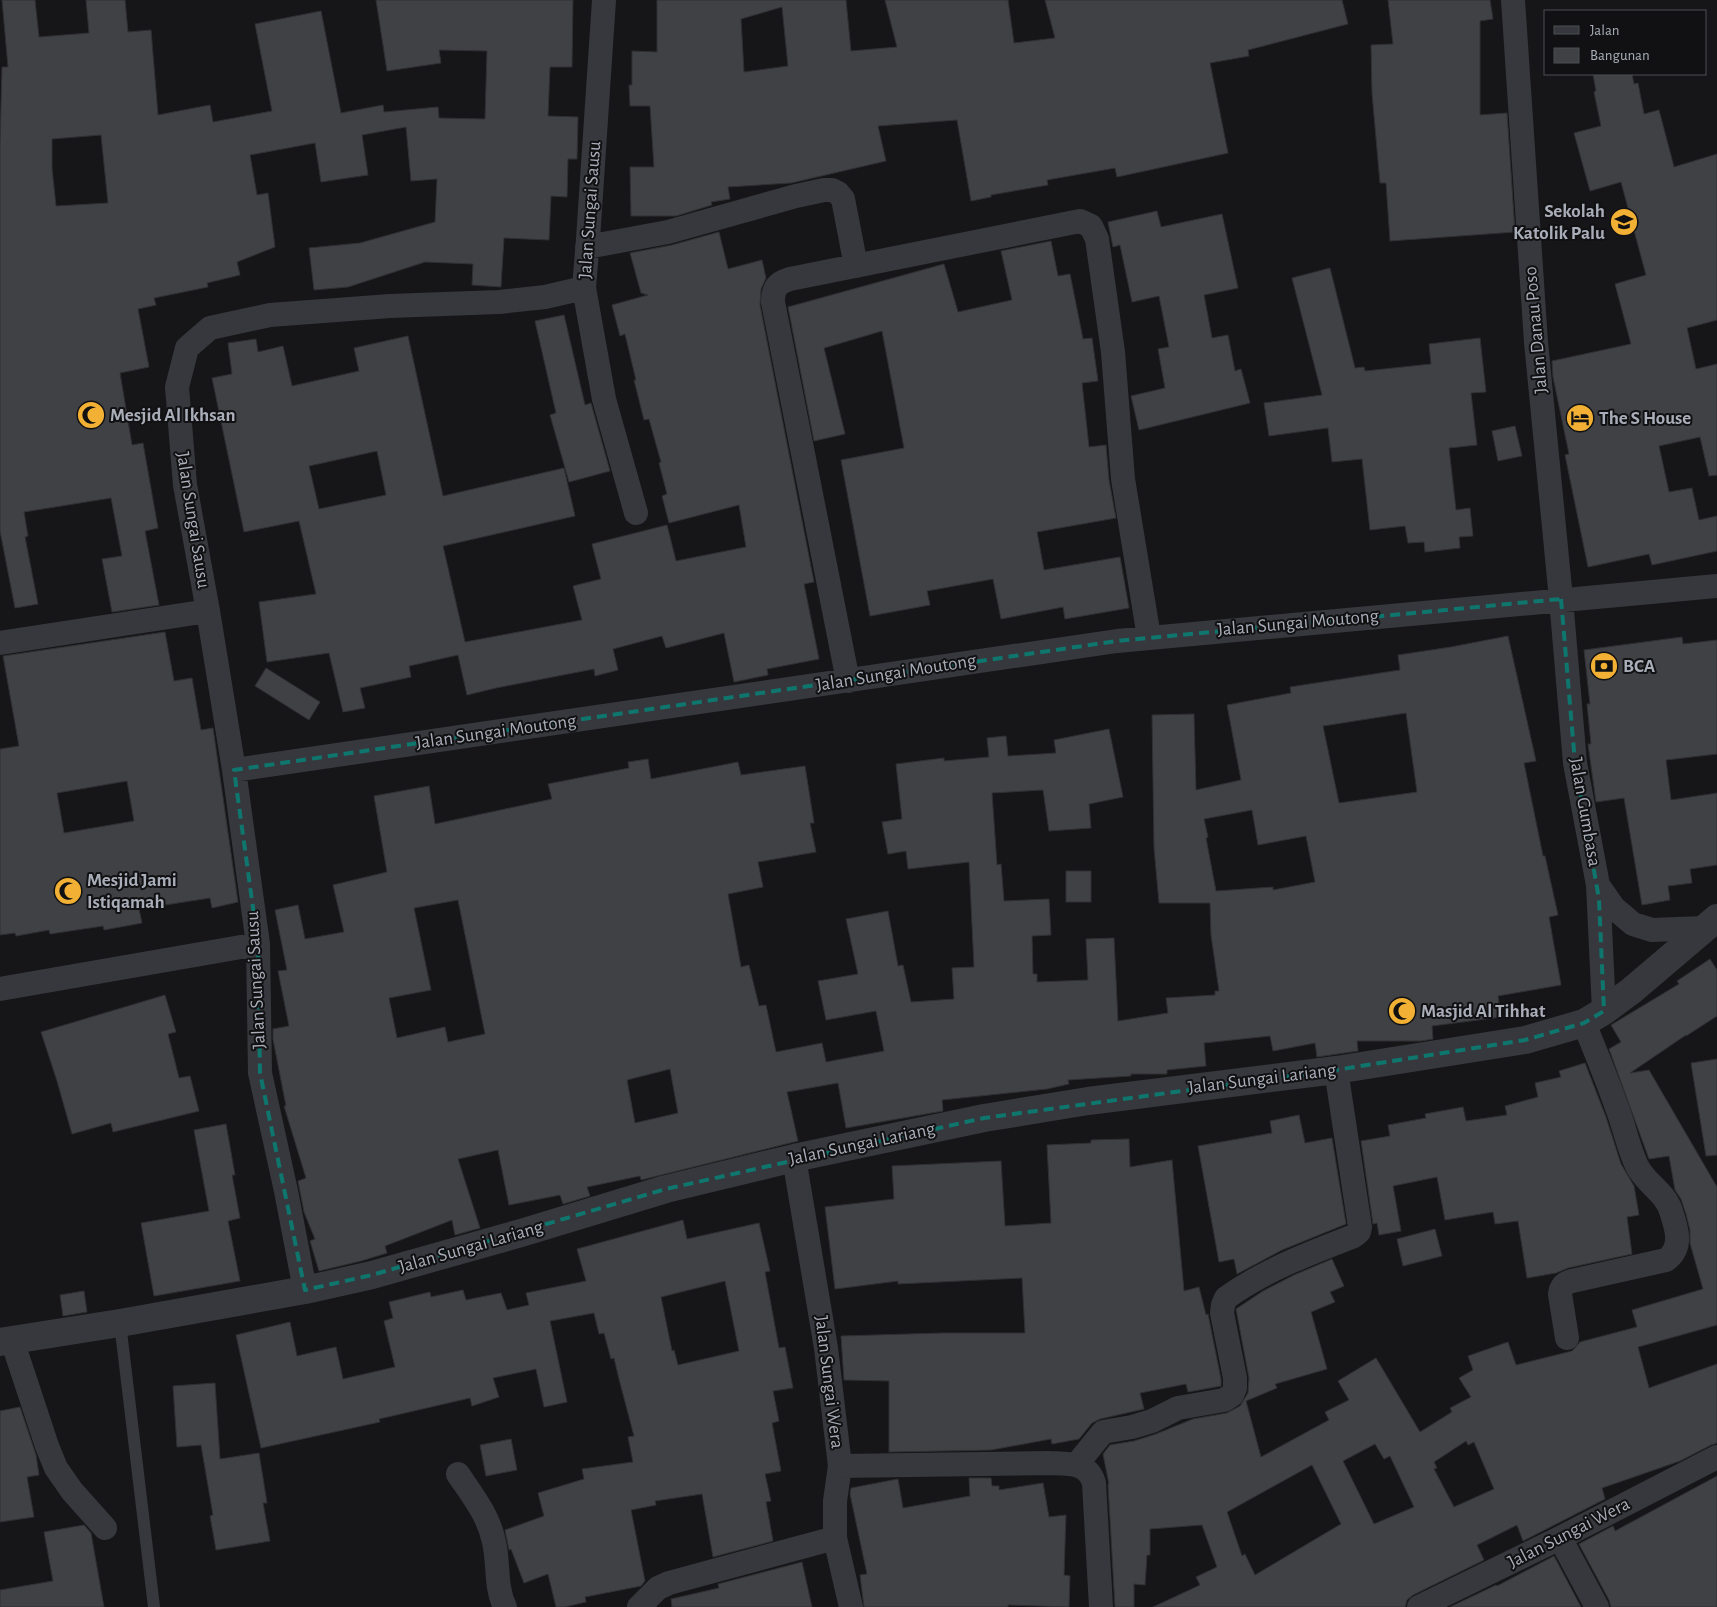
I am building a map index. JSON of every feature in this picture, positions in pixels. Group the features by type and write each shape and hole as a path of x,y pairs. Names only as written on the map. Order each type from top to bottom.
{"street":[{"name":"Jalan Sungai Sausu","path":"305,1290 260,1073 258,944 234,770 185,485 177,387 187,348 210,328 270,315 390,306 499,302 545,297 584,288 604,0"},
{"name":"Jalan Danau Poso","path":"1513,0 1536,342 1561,599"},
{"path":"587,247 668,232 796,196 832,190 843,199 856,266"},
{"path":"848,681 773,302 775,286 782,281 1080,221 1091,226 1097,239 1113,352 1123,479 1149,637"},
{"path":"584,288 604,399 636,513"},
{"name":"Jalan Sungai Moutong","path":"234,770 1149,637 1717,586"},
{"name":"Jalan Gumbasa","path":"1561,599 1575,763 1598,885 1614,908 1633,924 1652,930 1710,923"},
{"path":"0,642 208,610"},
{"path":"1567,1338 1560,1294 1564,1284 1666,1260 1675,1251 1677,1245 1676,1229 1671,1209 1663,1195 1638,1168 1626,1139 1594,1017 1598,885"},
{"name":"Jalan Sungai Lariang","path":"6,1341 305,1290 381,1272 521,1233 666,1189 794,1158 984,1118 1088,1101 1336,1070 1525,1040 1594,1017 1631,991 1710,923"},
{"path":"0,990 258,944"},
{"path":"1077,1464 1103,1432 1132,1427 1152,1421 1178,1408 1224,1400 1232,1395 1235,1388 1234,1378 1222,1313 1226,1298 1298,1258 1354,1236 1359,1232 1360,1227 1336,1070"},
{"name":"Jalan Sungai Wera","path":"794,1158 826,1348 840,1466 835,1501 835,1538 851,1607"},
{"path":"6,1341 56,1468 72,1491 105,1528"},
{"name":"Jalan Sungai Wera","path":"1420,1607 1560,1538 1717,1457"},
{"path":"840,1466 1077,1464 1087,1470 1092,1476 1094,1483 1101,1607"},
{"path":"458,1474 487,1519 494,1540 498,1581 505,1607"},
{"path":"639,1607 658,1588 668,1583 835,1538"},
{"path":"1560,1538 1598,1607"}],"lane":[{"path":"120,1323 154,1607"}],"highlighted area":[{"path":"1561,599 1575,763 1599,899 1604,1011 1584,1023 1525,1040 1336,1070 984,1118 666,1189 372,1275 305,1290 260,1073 258,944 234,770 1117,641"}],"building":[{"path":"2,0 35,0 39,37 89,33 86,0 125,0 128,32 151,30 158,115 210,105 213,122 272,111 255,24 321,11 341,113 383,105 384,112 438,107 439,118 485,119 487,51 439,50 441,63 387,71 376,0 573,0 572,67 550,67 548,116 578,117 577,159 568,159 567,197 551,196 549,240 504,238 501,287 472,285 473,264 425,262 348,287 314,290 309,248 360,243 435,222 437,179 411,181 406,127 362,135 368,175 321,182 315,143 250,155 257,195 268,193 275,247 237,262 240,275 207,283 208,287 154,298 156,305 138,309 149,367 120,373 132,445 143,443 158,528 145,531 159,605 112,612 102,559 122,556 111,498 24,512 28,536 25,537 38,604 15,608 0,531 0,144 2,67 8,67","holes":["101,135 108,203 56,206 52,168 52,139"]},
{"path":"657,0 846,0 851,51 897,47 885,0 1008,0 1014,43 1055,38 1045,0 1342,0 1348,24 1248,50 1249,56 1210,63 1228,153 1117,177 1115,168 1047,180 1048,185 991,195 991,197 971,201 957,120 878,126 886,161 791,183 728,187 730,199 711,202 712,205 676,216 631,216 630,167 654,167 650,106 630,106 629,85 632,85 632,51 657,52","holes":["782,7 788,66 744,72 741,19"]},
{"path":"1388,0 1490,0 1493,19 1480,21 1480,115 1507,113 1515,232 1390,241 1386,183 1380,183 1372,93 1371,45 1393,44"},
{"path":"1593,75 1632,75 1634,84 1638,83 1644,114 1659,110 1674,167 1717,154 1717,320 1687,328 1696,369 1717,364 1717,475 1709,476 1700,437 1659,446 1669,492 1692,488 1699,520 1717,516 1717,551 1652,565 1649,554 1588,567 1565,455 1569,454 1553,377 1552,361 1631,344 1615,284 1646,275 1621,182 1590,191 1574,133 1601,126 1594,92 1596,91"},
{"path":"1157,211 1161,227 1222,214 1238,288 1204,295 1212,338 1228,335 1235,371 1241,369 1250,403 1139,430 1131,396 1165,388 1158,349 1169,347 1159,296 1132,302 1120,245 1113,247 1108,222"},
{"path":"719,232 728,269 762,260 766,278 761,289 760,305 814,582 804,584 819,659 767,669 768,675 734,682 724,633 666,648 662,636 613,649 618,670 595,676 594,669 467,695 458,655 409,666 411,677 360,688 365,708 343,712 329,653 267,662 259,602 316,594 299,521 244,532 212,378 232,374 228,343 256,339 258,352 283,346 292,386 359,371 354,348 408,336 443,496 564,468 575,516 443,546 465,642 582,620 573,586 601,579 592,544 667,525 676,561 746,547 739,505 669,523 662,496 667,494 659,463 661,462 649,419 644,420 625,334 620,336 612,305 648,295 641,293 630,253 672,245","holes":["377,451 386,495 319,509 309,466"]},
{"path":"1051,241 1058,276 1070,274 1083,339 1092,338 1098,381 1082,383 1089,447 1106,445 1109,480 1116,518 1037,532 1044,570 1120,557 1129,608 1065,619 1063,607 1001,619 993,579 927,591 930,605 870,616 841,460 904,448 882,331 824,348 845,434 814,441 788,307 944,264 958,312 1012,300 1001,251"},
{"path":"1330,268 1355,368 1364,367 1365,371 1431,364 1429,344 1480,338 1486,392 1471,393 1477,445 1449,448 1456,510 1470,508 1473,536 1459,537 1460,548 1425,552 1424,542 1408,543 1405,526 1370,530 1362,459 1332,462 1328,428 1269,436 1264,403 1322,395 1292,278"},
{"path":"564,315 585,405 591,403 610,471 569,482 550,415 556,413 535,321"},
{"path":"1515,426 1522,456 1498,461 1492,431"},
{"path":"165,632 174,681 192,678 201,730 213,728 238,902 212,908 210,898 139,909 142,923 104,930 103,926 50,934 49,930 16,936 15,933 0,935 0,749 19,746 3,656","holes":["127,781 134,821 64,833 57,793"]},
{"path":"1508,636 1536,761 1524,763 1543,856 1545,856 1558,915 1549,917 1561,985 1498,996 1501,1017 1432,1026 1433,1039 1421,1041 1357,1041 1358,1051 1317,1057 1315,1043 1273,1051 1270,1036 1204,1043 1206,1066 1167,1070 1167,1074 1131,1074 1131,1076 1068,1080 1069,1084 1047,1089 942,1100 943,1111 846,1128 838,1083 787,1092 798,1141 641,1180 640,1176 587,1187 590,1196 563,1204 560,1195 509,1205 498,1150 458,1159 480,1228 455,1235 452,1220 385,1246 387,1253 319,1271 310,1241 315,1239 304,1212 298,1181 306,1178 284,1106 286,1106 273,1039 273,1029 289,1026 278,971 287,970 275,910 298,905 305,939 344,932 333,885 387,872 374,796 429,786 435,824 552,799 548,784 629,768 628,762 648,759 651,779 738,762 741,775 805,766 814,823 810,823 816,852 758,862 763,887 728,894 741,967 749,965 759,1006 766,1005 776,1052 822,1043 826,1062 884,1051 876,1011 826,1020 818,981 858,974 846,919 888,911 898,966 903,965 911,1002 954,999 952,968 974,967 969,862 908,869 906,851 888,854 882,822 902,819 896,764 944,758 944,761 989,757 987,738 1006,736 1008,756 1056,753 1054,740 1109,729 1123,797 1089,804 1091,828 1049,831 1043,790 992,793 997,865 1001,864 1004,901 1049,899 1051,935 1032,936 1033,974 1037,974 1037,982 1088,980 1086,939 1114,938 1118,1021 1168,1013 1166,998 1215,995 1215,991 1219,991 1211,935 1210,903 1159,903 1154,848 1152,715 1194,714 1196,790 1241,780 1227,705 1291,693 1290,687 1400,670 1398,655","holes":["1406,713 1417,792 1339,803 1323,726","1252,810 1258,845 1306,836 1315,882 1273,890 1273,887 1216,891 1204,819","458,900 485,1034 448,1042 445,1027 397,1038 389,998 431,990 414,908","670,1069 678,1113 635,1123 627,1080"]},
{"path":"1682,637 1683,644 1717,640 1717,754 1666,760 1671,800 1717,793 1717,865 1690,869 1692,883 1668,886 1670,900 1642,905 1624,798 1596,802 1588,744 1591,744 1587,704 1590,704 1584,650"},
{"path":"266,668 320,702 309,720 255,686"},
{"path":"1066,871 1091,871 1091,902 1066,902"},
{"path":"1710,959 1717,970 1717,1016 1630,1073 1649,1070 1717,1187 1717,1325 1638,1347 1649,1388 1717,1364 1717,1443 1680,1461 1602,1488 1605,1499 1523,1541 1517,1525 1477,1545 1484,1560 1413,1595 1407,1600 1405,1607 1153,1607 1200,1585 1196,1577 1217,1567 1202,1525 1150,1529 1150,1555 1147,1555 1145,1585 1134,1584 1134,1607 1115,1607 1109,1484 1103,1454 1110,1445 1134,1441 1193,1419 1227,1413 1240,1406 1248,1393 1249,1378 1236,1309 1263,1291 1332,1259 1344,1286 1330,1292 1335,1302 1311,1312 1327,1369 1275,1384 1277,1388 1246,1401 1261,1457 1329,1420 1325,1412 1349,1400 1338,1381 1376,1358 1420,1432 1452,1412 1450,1408 1471,1397 1459,1378 1473,1370 1468,1356 1508,1342 1516,1365 1572,1351 1580,1342 1637,1327 1632,1310 1703,1289 1690,1243 1690,1230 1686,1214 1681,1199 1675,1190 1669,1156 1649,1159 1609,1049 1621,1042 1611,1025 1679,984 1677,981","holes":["1466,1441 1468,1445 1474,1442 1494,1489 1454,1507 1434,1469 1437,1468 1434,1462","1375,1444 1384,1459 1390,1456 1414,1507 1374,1524 1343,1461","1312,1465 1341,1524 1255,1575 1245,1554 1242,1556 1227,1512"]},
{"path":"165,995 176,1032 168,1034 179,1078 190,1076 199,1111 113,1132 111,1123 72,1134 41,1032"},
{"path":"1717,1059 1717,1155 1706,1156 1691,1063"},
{"path":"1585,1063 1606,1117 1621,1164 1634,1186 1639,1215 1627,1217 1632,1254 1568,1268 1556,1273 1527,1278 1518,1221 1495,1224 1493,1212 1445,1220 1437,1177 1393,1186 1401,1231 1379,1235 1377,1223 1373,1224 1361,1141 1390,1136 1388,1125 1426,1118 1425,1114 1463,1107 1466,1121 1507,1115 1505,1106 1538,1097 1535,1083 1561,1077 1559,1071"},
{"path":"1299,1115 1305,1143 1332,1138 1346,1224 1282,1250 1237,1274 1234,1259 1219,1262 1198,1146 1272,1133 1270,1121"},
{"path":"226,1124 235,1175 232,1175 240,1218 228,1221 240,1281 154,1296 141,1223 209,1211 194,1130"},
{"path":"1129,1139 1130,1167 1172,1160 1184,1291 1199,1287 1206,1315 1208,1314 1221,1386 1188,1392 1186,1384 1140,1393 1144,1409 1100,1419 1092,1423 1079,1439 1052,1444 1051,1439 991,1450 889,1452 889,1381 844,1380 841,1336 1025,1333 1022,1278 898,1284 898,1281 835,1289 825,1207 894,1199 892,1166 1001,1161 1005,1226 1051,1223 1047,1145 1091,1143 1091,1140"},
{"path":"683,1220 687,1239 759,1223 770,1271 765,1272 779,1348 785,1347 793,1388 773,1391 779,1421 772,1423 781,1471 765,1474 771,1501 766,1502 773,1541 713,1557 702,1494 655,1501 656,1505 631,1510 645,1581 641,1586 585,1597 586,1602 556,1607 548,1574 524,1583 511,1549 509,1550 505,1530 544,1516 538,1493 584,1479 582,1469 633,1462 628,1437 634,1436 614,1358 611,1359 604,1333 599,1334 594,1313 550,1321 567,1402 544,1407 536,1369 493,1378 499,1397 472,1406 470,1398 379,1419 380,1422 261,1448 236,1335 290,1322 297,1356 336,1347 343,1379 395,1367 384,1321 393,1318 389,1302 430,1292 431,1297 463,1290 466,1300 501,1293 507,1310 529,1305 526,1293 586,1281 577,1249","holes":["725,1281 739,1351 678,1365 674,1350 672,1351 661,1297"]},
{"path":"1435,1229 1442,1256 1403,1266 1397,1239"},
{"path":"84,1291 87,1312 63,1316 60,1295"},
{"path":"215,1383 220,1459 259,1453 267,1503 263,1503 270,1541 216,1550 210,1516 213,1515 201,1445 177,1447 173,1386"},
{"path":"20,1407 36,1455 39,1475 27,1477 34,1517 0,1522 0,1411"},
{"path":"511,1439 517,1470 486,1476 480,1445"},
{"path":"1717,1476 1717,1607 1611,1607 1579,1544 1613,1526 1615,1531"},
{"path":"969,1478 991,1478 992,1486 999,1486 999,1490 1043,1483 1049,1517 1066,1515 1064,1575 1070,1576 1069,1607 1008,1605 1008,1607 864,1607 860,1575 867,1574 850,1494 851,1488 898,1479 903,1508 970,1496"},
{"path":"84,1525 91,1533 104,1607 0,1607 0,1590 53,1581 44,1532"},
{"path":"1554,1556 1581,1607 1450,1607 1497,1586"},
{"path":"802,1562 812,1607 672,1607 671,1599 719,1588 718,1584"}],"place":[{"name":"Sekolah Katolik Palu","path":"1624,222"},
{"name":"Mesjid Al Ikhsan","path":"91,415"},
{"name":"The S House","path":"1580,418"},
{"name":"BCA","path":"1604,666"},
{"name":"Mesjid Jami Istiqamah","path":"68,891"},
{"name":"Masjid Al Tihhat","path":"1402,1011"}]}
